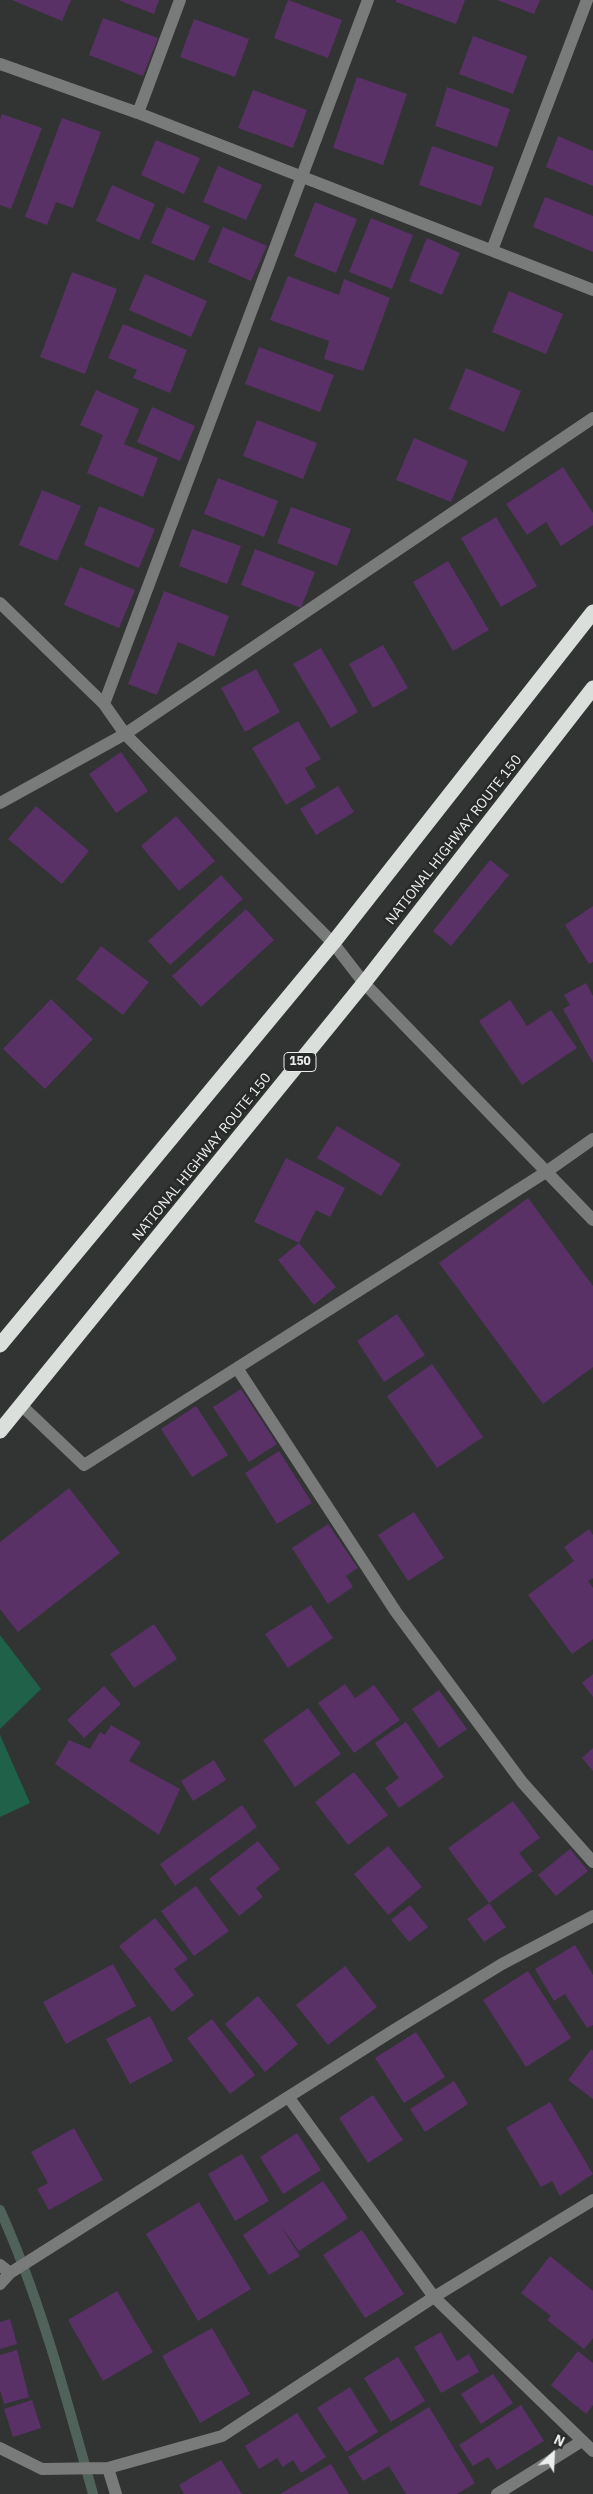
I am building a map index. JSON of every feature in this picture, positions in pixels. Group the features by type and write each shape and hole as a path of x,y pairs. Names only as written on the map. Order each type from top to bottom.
{"highway":[{"path":"0,1345 333,943 593,612"},
{"name":"NATIONAL HIGHWAY ROUTE 150","path":"0,1431 364,983 593,688"}],"street":[{"path":"138,113 180,0"},
{"path":"104,704 368,0"},
{"path":"492,250 587,0"},
{"path":"0,64 138,113 593,290"},
{"path":"0,803 125,734 593,418"},
{"path":"0,603 104,704 125,734 333,943 364,983 593,1220"},
{"path":"21,1405 84,1465 546,1172 593,1139"},
{"path":"237,1368 396,1612 522,1782 593,1862"},
{"path":"0,2284 10,2273 394,2030 502,1964 593,1916"},
{"path":"289,2098 434,2297 593,2450"},
{"path":"0,2448 42,2469 108,2468 222,2436 434,2297 593,2200"},
{"path":"0,2264 10,2273"},
{"path":"497,2494 582,2441"},
{"path":"108,2468 116,2494"}],"green space":[{"path":"0,1635 41,1689 0,1729"},
{"path":"0,1735 30,1803 0,1817"}],"building":[{"path":"12,0 71,0 62,21"},
{"path":"118,0 159,0 154,14"},
{"path":"288,0 342,20 328,58 274,38"},
{"path":"396,0 465,0 456,24 396,2"},
{"path":"497,0 540,0 534,14"},
{"path":"103,18 158,38 143,76 89,55"},
{"path":"194,19 249,39 235,77 180,57"},
{"path":"473,36 527,56 513,94 459,74"},
{"path":"357,77 407,94 383,165 333,148"},
{"path":"447,87 510,109 497,147 435,126"},
{"path":"253,90 307,110 293,148 238,128"},
{"path":"2,114 42,128 11,209 0,205 0,120"},
{"path":"62,118 101,132 73,208 56,202 47,225 25,217"},
{"path":"558,136 593,151 593,186 546,167"},
{"path":"156,140 200,158 184,194 141,175"},
{"path":"432,146 494,167 481,206 419,185"},
{"path":"218,166 262,185 246,220 203,202"},
{"path":"112,185 155,204 139,240 96,221"},
{"path":"545,197 593,216 593,252 533,227"},
{"path":"315,202 357,219 336,273 294,256"},
{"path":"167,207 210,226 194,261 151,243"},
{"path":"371,218 413,235 392,289 349,272"},
{"path":"223,227 267,246 251,281 208,262"},
{"path":"427,238 460,253 442,295 409,281"},
{"path":"72,272 117,289 85,374 40,357"},
{"path":"145,274 207,301 191,337 129,310"},
{"path":"288,276 339,295 344,279 390,298 363,371 324,359 329,341 270,320"},
{"path":"509,291 563,314 546,354 492,332"},
{"path":"123,324 187,350 170,393 133,378 137,370 108,358"},
{"path":"259,347 334,375 320,412 245,384"},
{"path":"466,368 521,391 504,432 449,409"},
{"path":"96,390 139,409 124,444 158,458 143,497 87,473 103,435 80,425"},
{"path":"152,407 195,426 180,461 137,442"},
{"path":"257,420 317,443 303,479 243,456"},
{"path":"414,438 468,461 451,502 396,480"},
{"path":"563,467 593,513 593,525 561,546 546,522 527,535 506,504"},
{"path":"218,478 278,501 264,537 204,514"},
{"path":"42,490 81,506 57,561 19,545"},
{"path":"99,506 155,529 139,568 84,545"},
{"path":"291,507 351,529 337,566 277,543"},
{"path":"496,517 537,586 501,607 461,538"},
{"path":"192,529 241,546 227,584 179,566"},
{"path":"255,549 315,572 301,608 241,585"},
{"path":"448,561 489,630 453,651 413,582"},
{"path":"80,567 135,590 119,628 64,605"},
{"path":"164,591 229,616 214,657 178,642 157,695 128,684"},
{"path":"383,645 408,688 373,708 349,664"},
{"path":"321,648 358,712 331,728 293,664"},
{"path":"256,669 280,712 245,732 221,688"},
{"path":"298,721 321,759 305,768 316,787 286,805 252,748"},
{"path":"121,752 148,791 116,813 89,774"},
{"path":"338,786 354,812 316,835 300,809"},
{"path":"36,806 89,851 62,884 8,839"},
{"path":"176,816 215,861 179,891 141,846"},
{"path":"490,860 509,875 451,946 433,931"},
{"path":"221,875 243,899 170,965 148,941"},
{"path":"593,906 593,962 589,964 565,925"},
{"path":"246,909 274,940 201,1007 172,976"},
{"path":"101,946 149,982 123,1015 76,979"},
{"path":"586,983 593,996 593,1063 563,1009 570,1005 564,995"},
{"path":"51,999 93,1039 45,1089 3,1049"},
{"path":"510,1000 527,1026 551,1010 577,1048 522,1085 479,1021"},
{"path":"337,1126 401,1164 381,1196 317,1158"},
{"path":"286,1158 345,1188 330,1217 316,1210 299,1243 254,1222"},
{"path":"528,1198 593,1286 593,1367 543,1404 439,1263"},
{"path":"299,1243 336,1287 314,1305 278,1260"},
{"path":"397,1314 425,1355 384,1382 357,1341"},
{"path":"432,1364 483,1437 437,1468 387,1396"},
{"path":"241,1389 277,1444 249,1462 213,1407"},
{"path":"196,1406 228,1455 192,1477 161,1429"},
{"path":"279,1451 312,1503 277,1524 245,1473"},
{"path":"69,1488 120,1553 18,1632 0,1609 0,1542"},
{"path":"414,1512 444,1558 408,1581 378,1535"},
{"path":"328,1524 358,1568 346,1576 353,1587 328,1604 292,1548"},
{"path":"589,1529 593,1535 593,1578 588,1581 593,1588 593,1639 572,1654 528,1595 574,1561 564,1547"},
{"path":"311,1605 333,1638 288,1668 265,1634"},
{"path":"154,1624 177,1659 134,1688 110,1654"},
{"path":"593,1674 593,1697 582,1683"},
{"path":"345,1684 355,1698 374,1685 400,1720 354,1753 318,1703"},
{"path":"104,1686 121,1704 84,1738 67,1720"},
{"path":"439,1690 467,1729 439,1748 412,1709"},
{"path":"308,1708 341,1754 295,1787 263,1740"},
{"path":"406,1722 444,1777 399,1808 385,1788 399,1778 375,1743"},
{"path":"111,1725 141,1742 129,1761 180,1789 159,1835 55,1764 69,1740 90,1749 100,1732 105,1735"},
{"path":"593,1748 593,1771 582,1758"},
{"path":"214,1760 226,1780 193,1801 181,1781"},
{"path":"354,1772 388,1815 348,1845 315,1802"},
{"path":"513,1801 540,1838 519,1853 533,1871 489,1903 448,1848"},
{"path":"242,1805 257,1827 175,1886 160,1864"},
{"path":"258,1841 280,1869 256,1888 263,1897 239,1916 209,1879"},
{"path":"388,1846 422,1887 388,1915 354,1874"},
{"path":"570,1849 588,1871 556,1896 538,1875"},
{"path":"196,1886 229,1931 194,1956 161,1911"},
{"path":"489,1903 506,1927 484,1942 467,1919"},
{"path":"410,1905 428,1927 409,1942 391,1920"},
{"path":"155,1918 188,1959 174,1969 194,1995 172,2012 119,1946"},
{"path":"575,1945 593,1975 593,2025 587,2028 565,1994 554,2001 535,1969"},
{"path":"113,1964 136,2006 66,2044 43,2002"},
{"path":"345,1966 377,2007 328,2045 296,2005"},
{"path":"528,1971 571,2038 526,2067 483,2000"},
{"path":"258,1996 298,2044 265,2072 225,2024"},
{"path":"150,2016 173,2061 130,2084 106,2039"},
{"path":"212,2019 255,2075 230,2094 187,2038"},
{"path":"416,2032 445,2077 404,2103 375,2058"},
{"path":"591,2049 593,2051 593,2099 568,2080"},
{"path":"454,2081 468,2104 425,2132 410,2109"},
{"path":"373,2095 403,2140 368,2163 339,2118"},
{"path":"550,2102 593,2174 560,2196 552,2181 541,2187 506,2128"},
{"path":"74,2128 103,2180 49,2210 37,2189 48,2183 31,2152"},
{"path":"297,2133 321,2170 283,2194 260,2157"},
{"path":"242,2154 269,2201 235,2221 208,2174"},
{"path":"323,2181 348,2218 299,2251 280,2225 300,2256 269,2275 243,2235"},
{"path":"199,2202 251,2289 198,2321 146,2234"},
{"path":"362,2230 404,2294 365,2318 323,2255"},
{"path":"550,2256 593,2291 593,2338 584,2349 547,2320 551,2316 521,2293"},
{"path":"117,2291 153,2352 103,2381 68,2320"},
{"path":"10,2319 17,2344 0,2349 0,2322"},
{"path":"212,2328 250,2394 200,2423 162,2356"},
{"path":"441,2332 457,2361 469,2354 479,2372 441,2393 414,2347"},
{"path":"17,2350 29,2397 4,2404 0,2390 0,2355"},
{"path":"578,2351 593,2363 593,2405 586,2414 551,2385"},
{"path":"398,2357 425,2401 391,2422 364,2378"},
{"path":"493,2374 513,2403 481,2424 461,2394"},
{"path":"350,2387 378,2432 346,2452 317,2408"},
{"path":"32,2400 41,2428 13,2437 4,2409"},
{"path":"521,2405 544,2441 497,2470 488,2457 473,2466 459,2445"},
{"path":"429,2407 475,2483 457,2494 406,2494 389,2466 363,2481 348,2457"},
{"path":"297,2413 326,2457 301,2473 293,2460 283,2467 277,2458 259,2469 245,2446"},
{"path":"221,2460 242,2494 184,2494 179,2485"},
{"path":"331,2464 349,2494 280,2494"}],"waterway":[{"path":"0,2210 15,2244 40,2314 63,2386 93,2494"}]}
